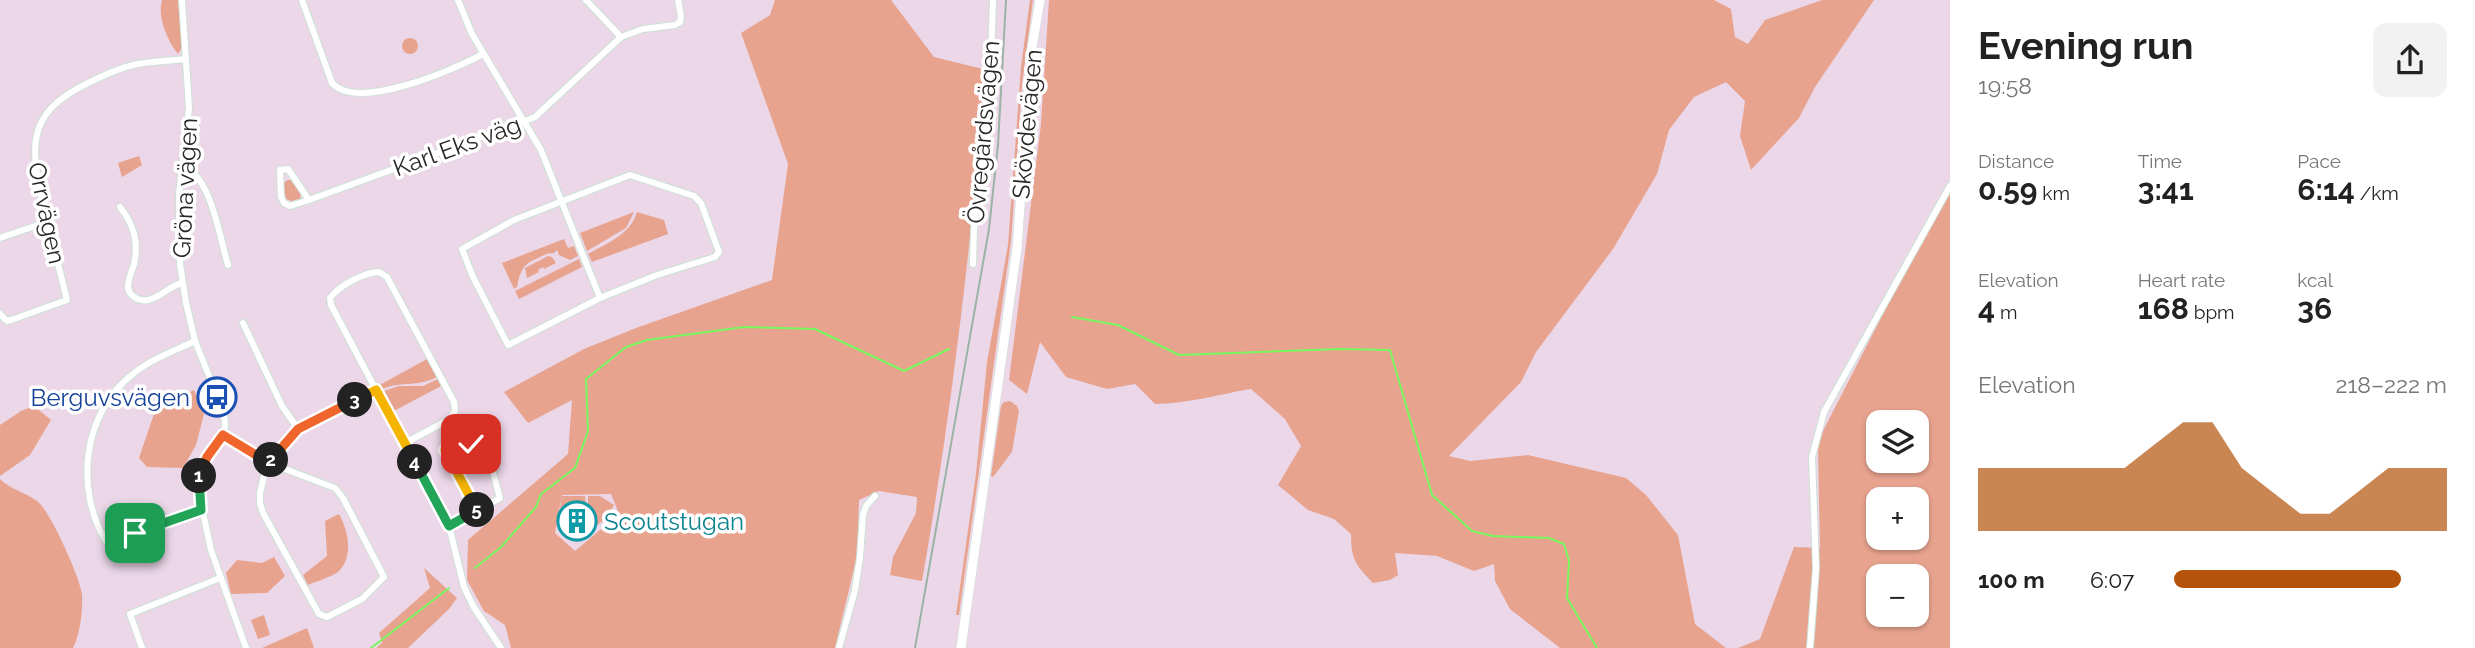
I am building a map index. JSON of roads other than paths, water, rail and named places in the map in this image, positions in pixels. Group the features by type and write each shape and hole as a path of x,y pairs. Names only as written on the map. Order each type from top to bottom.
{"main road":[{"name":"Skövdevägen","path":"961,648 1017,248 1031,53 1040,0"}],"street":[{"name":"Gröna vägen","path":"182,0 189,108 178,222 182,283 195,341 224,413 223,435"},
{"path":"303,0 332,83 339,90 374,92 416,82 457,68 483,54"},
{"path":"458,0 483,54 526,121 541,150 600,298"},
{"path":"586,0 621,37 643,29 680,22 678,0"},
{"name":"Övregårdsvägen","path":"973,264 991,59 993,0"},
{"name":"Karl Eks väg","path":"309,200 293,173 288,169 280,170 281,197 284,203 290,206 309,200 526,121 535,117 621,37"},
{"name":"Orrvägen","path":"0,314 7,321 67,300 34,156 39,126 47,113 56,102 72,91 120,69 137,64 186,59"},
{"path":"182,167 192,171 202,184 228,265"},
{"path":"630,175 694,196 701,202 718,247 719,252 715,257 657,275 600,298 508,345 472,277 462,249 499,227 630,175"},
{"path":"1810,648 1816,568 1812,457 1824,412 1950,186"},
{"path":"120,207 131,222 135,239 134,265 127,284 130,293 137,299 148,300 182,283"},
{"path":"0,238 47,222"},
{"path":"405,443 450,419 455,411 454,402 387,277 379,272 370,272 335,291 330,298 331,305 449,526 464,587 472,606 501,648"},
{"path":"243,323 281,404 298,429"},
{"path":"195,341 143,366 114,393 93,432 87,473 89,496 106,541 113,542 201,510"},
{"path":"246,648 220,578 201,510 200,473 207,457 223,435 269,463 335,488 343,498 384,577 362,599 327,617 319,614 263,513 260,493 269,463 298,429 376,390"},
{"path":"449,526 500,498 484,441 445,450 477,510"},
{"path":"839,648 855,590 863,515 866,506 875,496"},
{"path":"142,648 130,614 220,578"}],"waterway":[{"path":"1072,317 1118,325 1179,355 1340,349 1390,350 1432,495 1472,531 1493,536 1549,538 1564,544 1569,561 1567,598 1597,648"},
{"path":"475,568 501,547 536,507 541,494 575,468 588,431 586,379 626,347 647,340 744,327 815,329 904,371 949,349"},
{"path":"371,648 449,588"}],"railway":[{"path":"915,648 989,229 998,145 1006,0"}],"place":[{"name":"Berguvsvägen","path":"217,397"},
{"name":"Scoutstugan","path":"577,521"}]}
